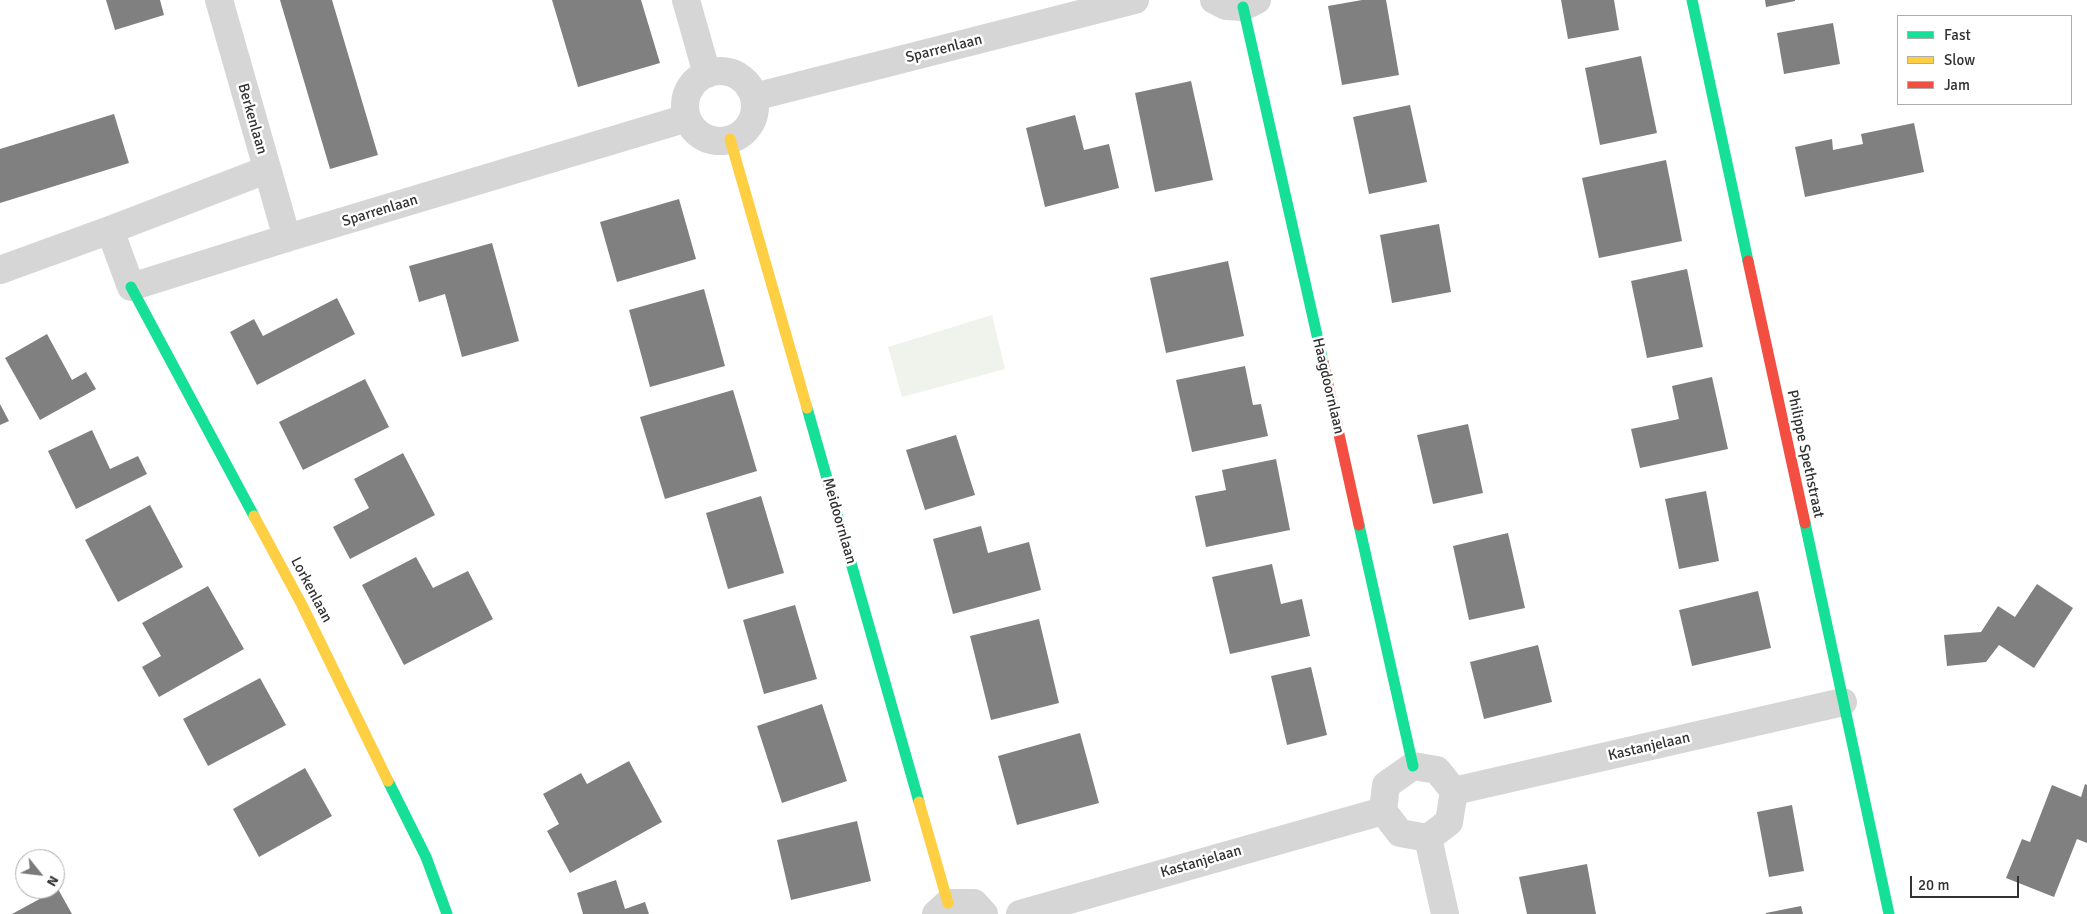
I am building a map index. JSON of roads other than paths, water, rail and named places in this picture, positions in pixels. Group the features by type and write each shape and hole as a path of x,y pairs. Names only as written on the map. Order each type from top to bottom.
{"street":[{"name":"Berkenlaan","path":"219,0 266,170 287,238"},
{"path":"686,0 707,74"},
{"name":"Sparrenlaan","path":"754,97 1135,0"},
{"path":"1214,0 1226,6 1250,3"},
{"name":"Philippe Spethstraat","path":"1692,0 1889,914"},
{"name":"Haagdoornlaan","path":"1250,3 1413,766"},
{"path":"725,72 736,75 747,84 754,97 755,111 750,124 742,134 730,140 715,141 702,136 694,130 687,118 686,96 694,83 707,74 725,72"},
{"name":"Sparrenlaan","path":"131,287 287,238 687,118"},
{"name":"Meidoornlaan","path":"730,140 942,908"},
{"path":"0,270 266,170"},
{"path":"110,230 131,287"},
{"name":"Lorkenlaan","path":"131,287 302,605 426,857 447,914"},
{"name":"Kastanjelaan","path":"1454,791 1843,702"},
{"path":"1413,766 1437,770 1454,791 1449,822 1428,838 1400,834 1383,811 1386,785 1413,766"},
{"name":"Kastanjelaan","path":"1020,914 1383,811"},
{"path":"1428,838 1445,914"},
{"path":"942,908 974,903 984,914"}]}
